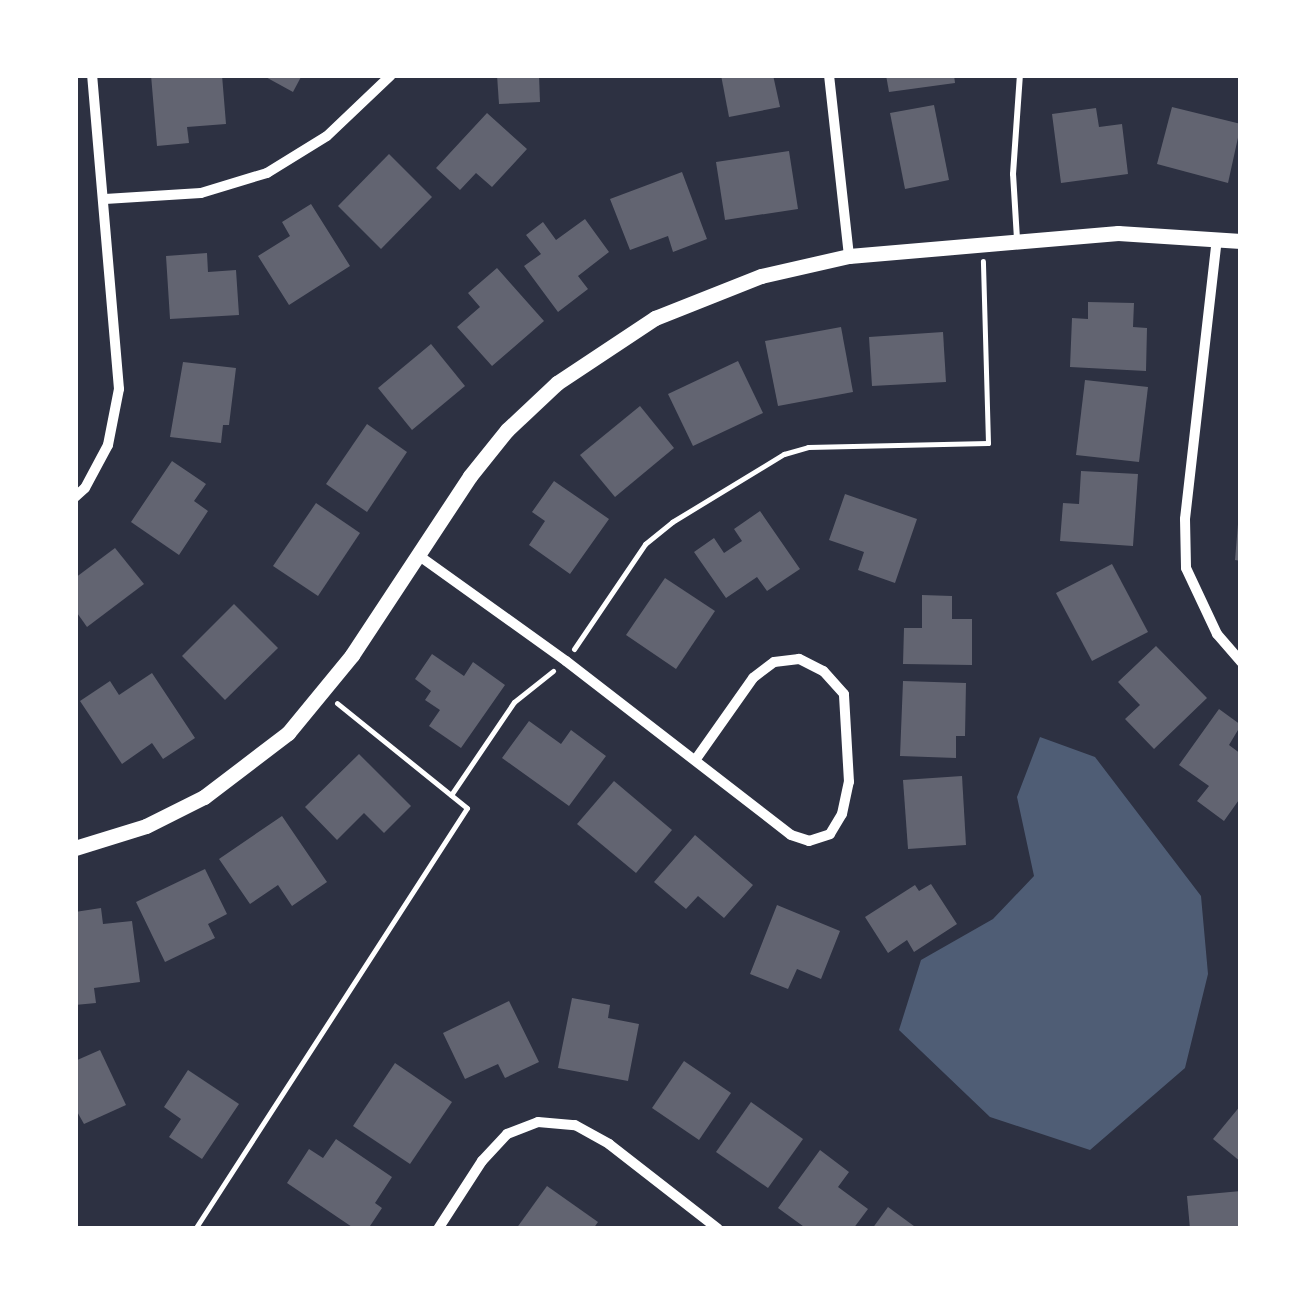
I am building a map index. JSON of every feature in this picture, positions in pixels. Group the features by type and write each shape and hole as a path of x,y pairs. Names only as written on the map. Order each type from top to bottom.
{"street":[{"path":"75,497 85,488 108,445 119,389 92,75"},
{"path":"105,199 202,193 268,173 328,136 391,75"},
{"path":"828,75 849,256"},
{"path":"75,848 146,826 204,797 288,733 324,692 470,476 507,430 603,350 655,318 707,294 849,256 1118,233 1241,241"},
{"path":"1217,238 1186,519 1186,568 1216,634 1241,662"},
{"path":"418,555 566,661 791,835 809,841 830,834 842,814 849,782 844,694 822,671 800,659 774,662 753,678 696,759"},
{"path":"438,1229 482,1161 508,1134 538,1122 575,1125 610,1144 718,1229"}],"lane":[{"path":"1017,240 1013,174 1020,75"}],"path":[{"path":"451,795 514,702 566,661 645,544 672,522 784,454 808,447 988,443 982,242"},
{"path":"195,1229 467,808 324,692"}],"water":[{"path":"1040,737 1095,757 1201,896 1208,974 1185,1068 1090,1150 990,1117 899,1030 921,960 993,919 1034,876 1017,797"}],"building":[{"path":"151,75 222,75 226,124 187,127 189,143 157,146"},
{"path":"262,75 302,75 293,92"},
{"path":"497,75 539,75 540,102 499,104"},
{"path":"721,75 773,75 780,107 729,117"},
{"path":"886,75 954,75 955,83 889,92"},
{"path":"934,105 949,180 905,189 890,113"},
{"path":"1172,107 1241,124 1228,183 1157,164"},
{"path":"1096,108 1099,127 1122,124 1128,174 1061,183 1052,114"},
{"path":"487,113 527,149 492,187 476,173 460,190 436,168"},
{"path":"789,151 798,209 725,220 716,162"},
{"path":"389,154 432,197 381,249 338,206"},
{"path":"682,172 707,239 673,252 668,236 630,250 610,199"},
{"path":"311,204 350,266 289,305 258,256 290,236 282,222"},
{"path":"585,219 609,252 578,276 588,289 558,312 524,266 541,254 526,235 543,222 556,240"},
{"path":"207,253 208,272 236,270 239,315 170,319 166,256"},
{"path":"497,268 544,321 492,366 457,327 480,307 468,293"},
{"path":"1088,302 1134,303 1133,327 1147,328 1146,371 1070,367 1072,318 1088,319"},
{"path":"841,327 853,392 778,406 765,341"},
{"path":"943,332 946,382 872,386 869,337"},
{"path":"431,344 465,386 412,430 378,388"},
{"path":"738,361 763,413 693,446 668,394"},
{"path":"183,362 236,368 229,425 223,425 221,443 170,437"},
{"path":"1085,380 1148,387 1139,462 1076,455"},
{"path":"640,406 674,448 615,497 580,455"},
{"path":"367,424 407,452 367,512 326,484"},
{"path":"172,461 206,484 194,501 208,511 179,555 131,522"},
{"path":"1081,471 1138,474 1133,546 1060,541 1063,503 1079,504"},
{"path":"554,481 609,519 570,574 529,545 545,521 532,512"},
{"path":"845,494 917,519 895,583 858,570 864,552 829,540"},
{"path":"316,503 360,533 318,596 273,566"},
{"path":"760,511 800,569 767,591 757,577 726,598 694,552 714,538 724,553 742,541 734,529"},
{"path":"1241,524 1241,561 1235,560"},
{"path":"115,548 144,584 87,627 75,610 75,578"},
{"path":"1112,564 1148,632 1092,661 1056,593"},
{"path":"665,578 715,611 676,669 626,635"},
{"path":"922,595 952,596 952,619 972,619 972,665 903,664 904,628 922,628"},
{"path":"234,604 278,648 225,700 182,656"},
{"path":"1156,646 1207,698 1154,749 1125,719 1140,705 1118,682"},
{"path":"432,654 464,676 473,662 505,685 461,748 429,726 440,710 425,700 431,691 415,679"},
{"path":"152,673 195,738 163,759 152,743 122,764 80,701 110,681 119,695"},
{"path":"903,681 966,683 965,736 956,736 956,758 900,756"},
{"path":"1219,709 1241,725 1229,745 1241,754 1241,797 1224,821 1197,801 1209,786 1179,765"},
{"path":"529,721 561,744 571,730 606,756 569,806 502,758"},
{"path":"359,754 411,806 384,833 364,813 337,840 305,807"},
{"path":"962,776 966,845 908,849 903,780"},
{"path":"614,781 672,830 636,873 577,824"},
{"path":"282,816 327,882 292,906 278,885 250,904 219,859"},
{"path":"695,835 753,885 724,918 698,896 686,909 654,882"},
{"path":"205,869 227,914 208,924 215,938 165,962 136,902"},
{"path":"931,884 957,924 914,952 907,940 888,953 865,917 915,885 919,891"},
{"path":"777,905 840,931 821,979 797,969 788,989 750,974"},
{"path":"101,908 103,924 132,921 140,982 94,988 96,1003 75,1005 75,912"},
{"path":"572,998 610,1005 608,1018 639,1024 628,1081 558,1068"},
{"path":"509,1001 539,1062 505,1078 498,1064 465,1079 443,1033"},
{"path":"100,1050 126,1105 84,1124 75,1108 75,1061"},
{"path":"684,1061 731,1093 699,1140 652,1108"},
{"path":"395,1063 452,1102 410,1164 353,1126"},
{"path":"188,1070 239,1104 202,1159 169,1137 181,1119 164,1107"},
{"path":"751,1102 803,1139 768,1188 716,1152"},
{"path":"1241,1105 1241,1162 1213,1139"},
{"path":"336,1139 392,1177 375,1203 382,1208 368,1229 355,1229 287,1183 309,1149 323,1158"},
{"path":"820,1150 849,1172 838,1187 868,1209 853,1229 807,1229 778,1208"},
{"path":"547,1186 598,1222 593,1229 516,1229"},
{"path":"1241,1191 1241,1229 1190,1229 1187,1196"},
{"path":"888,1207 918,1229 872,1229"}]}
